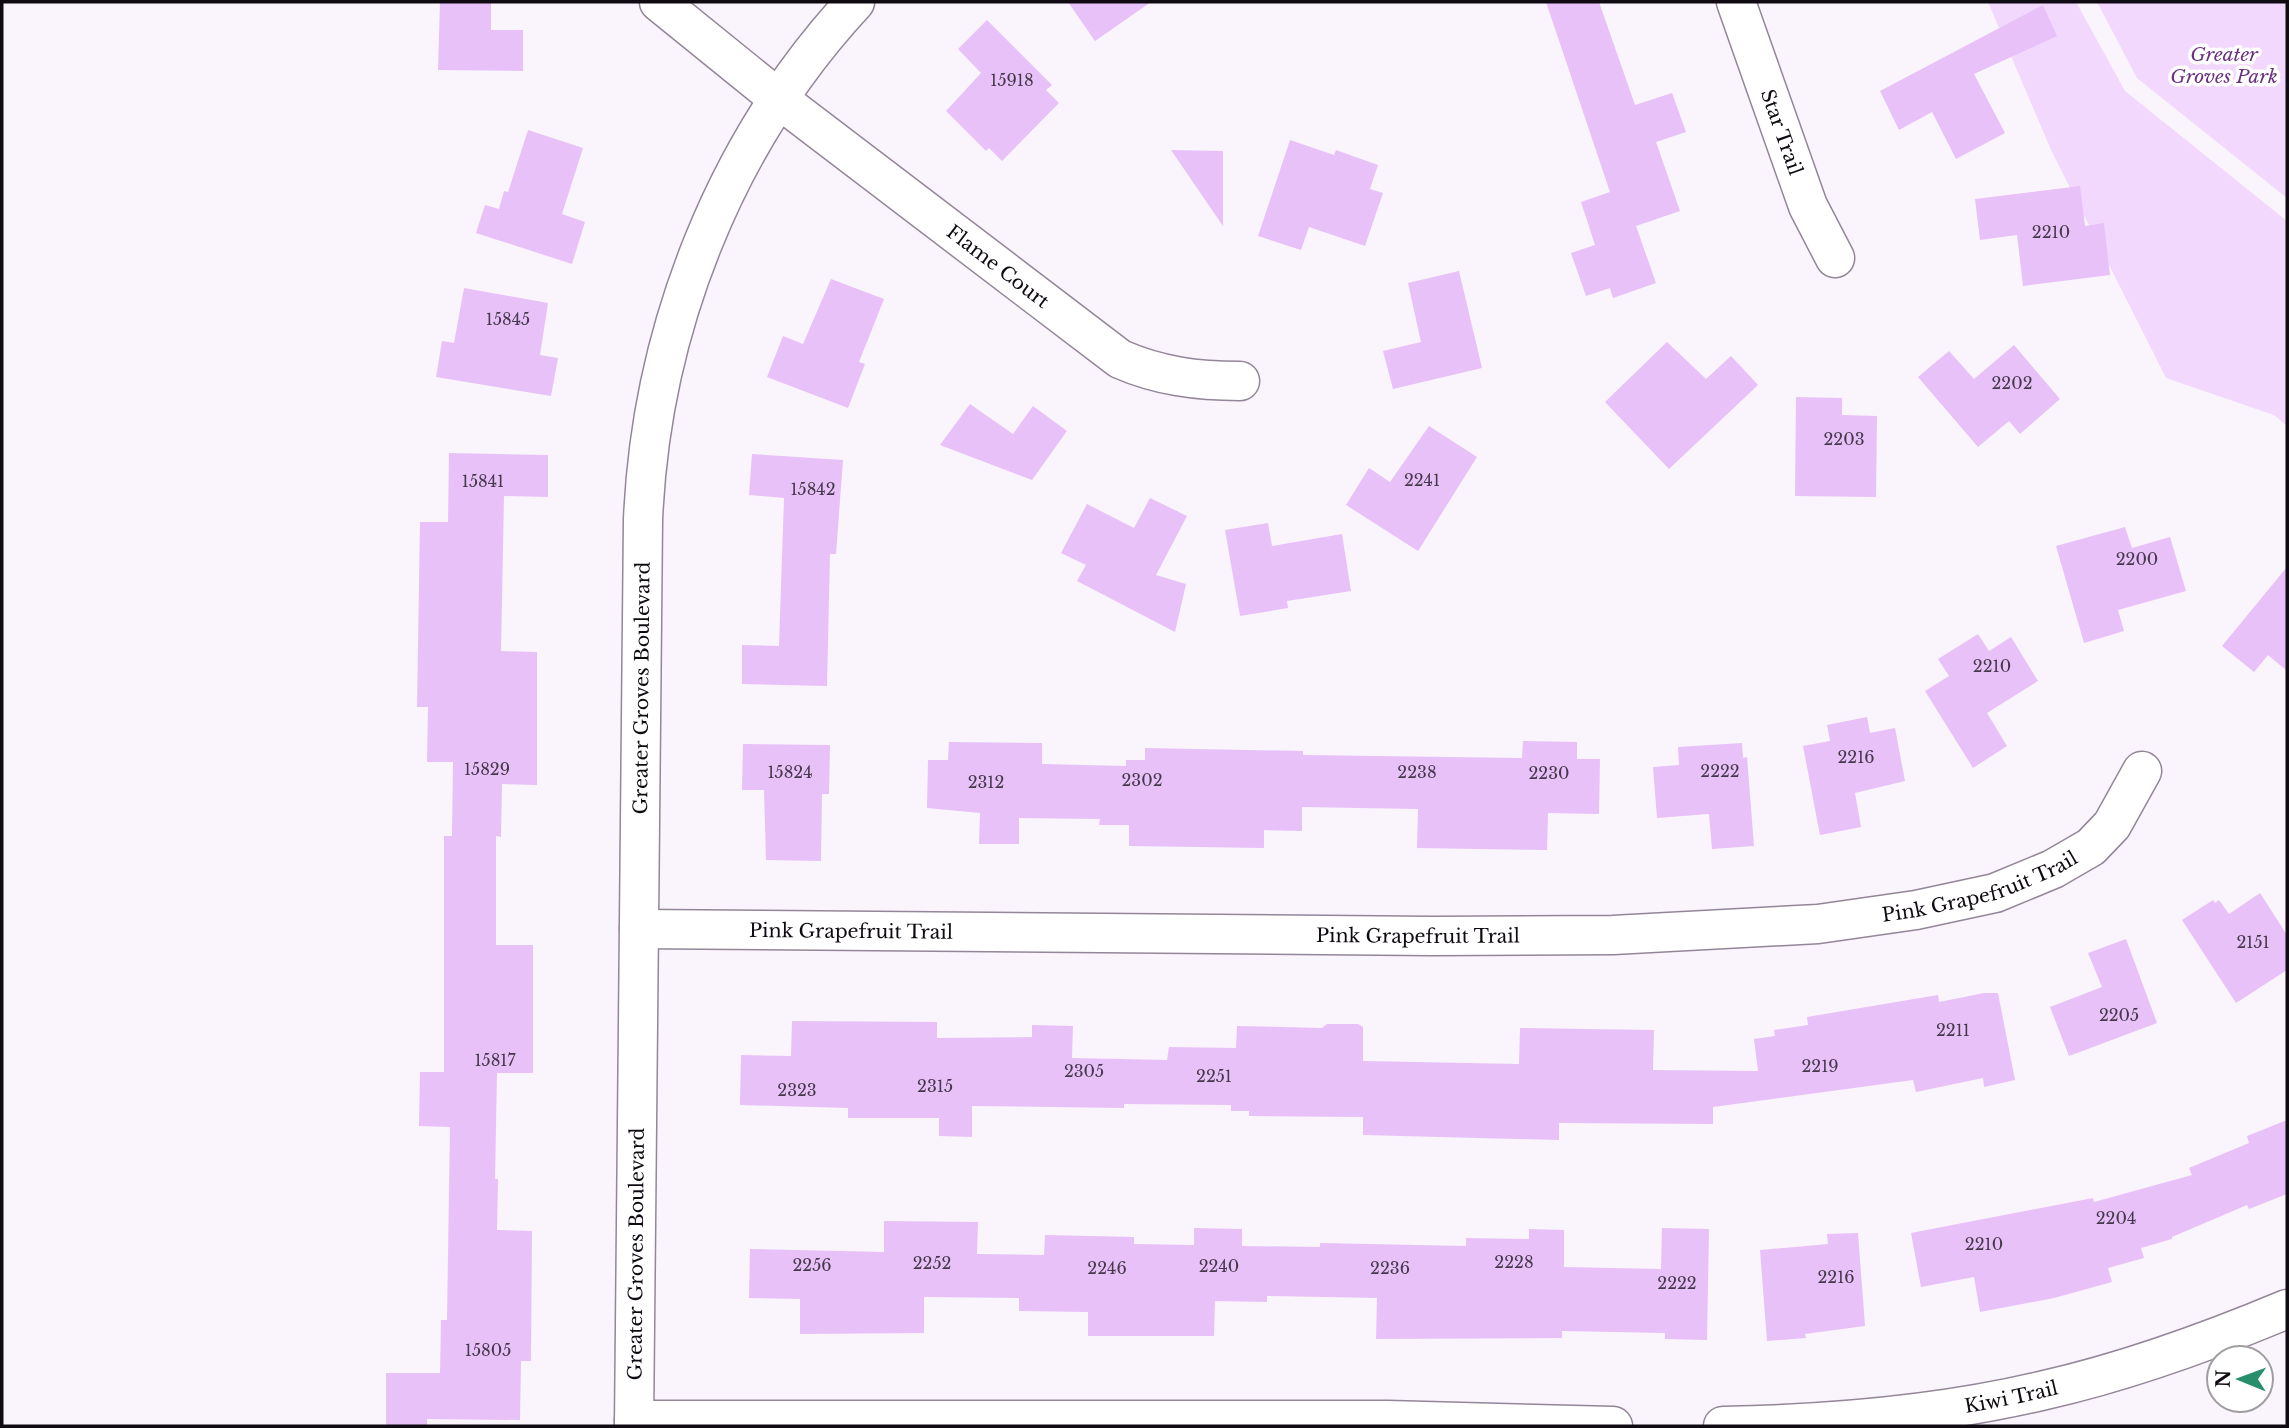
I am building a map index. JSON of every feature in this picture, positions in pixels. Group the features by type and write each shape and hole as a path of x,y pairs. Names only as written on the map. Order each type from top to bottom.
{"street":[{"name":"Flame Court","path":"659,2 780,100 1119,359 1148,371 1181,378 1240,381"},
{"name":"Greater Groves Boulevard","path":"634,1423 643,520 652,419 672,334 708,230 741,164 780,100 827,35 855,2"},
{"name":"Star Trail","path":"1736,2 1800,186 1821,236 1835,258"},
{"name":"Pink Grapefruit Trail","path":"639,929 1432,936 1613,935 1818,924 1916,910 1995,893 2053,869 2091,847 2112,825 2142,771"},
{"name":"Kiwi Trail","path":"1723,1426 1799,1425 1976,1404 2034,1393 2197,1346 2287,1310"},
{"path":"634,1423 1373,1420 1613,1426"}],"green space":[{"path":"1988,2 2076,2 2125,91 2287,221 2287,426 2274,415 2166,378 2051,150"},
{"name":"Greater Groves Park","path":"2097,2 2287,2 2287,198 2137,78"}],"building":[{"path":"440,2 491,2 491,30 523,30 523,71 438,70"},
{"path":"1068,2 1151,2 1095,41"},
{"path":"1546,2 1599,2 1635,105 1672,93 1686,132 1656,142 1680,211 1636,226 1656,283 1613,298 1610,288 1586,296 1571,253 1595,245 1581,202 1610,192"},
{"path":"2043,5 2057,36 1974,74 2005,133 1956,159 1932,112 1899,130 1880,91"},
{"path":"987,20 1052,85 1046,90 1059,103 1002,161 989,148 986,151 946,111 981,73 958,49"},
{"path":"528,130 583,148 562,214 585,222 572,264 476,233 485,205 499,209 504,191 508,192"},
{"path":"1290,140 1334,155 1336,150 1378,165 1370,189 1383,193 1365,246 1309,227 1301,250 1258,236"},
{"path":"1171,150 1223,151 1223,226"},
{"path":"2080,186 2085,226 2104,223 2110,275 2023,286 2017,235 1980,240 1975,199"},
{"path":"1459,271 1482,368 1393,389 1383,351 1421,342 1408,283"},
{"path":"831,279 884,299 859,362 865,364 848,408 767,377 783,336 803,344"},
{"path":"464,288 548,303 540,355 558,358 551,396 436,377 442,341 454,343"},
{"path":"1667,342 1706,379 1731,356 1758,385 1669,469 1605,402"},
{"path":"2014,345 2060,399 2020,434 2009,421 1978,447 1918,377 1949,351 1974,379"},
{"path":"1796,397 1842,398 1842,415 1877,416 1876,497 1795,496"},
{"path":"970,404 1013,434 1033,406 1067,431 1032,480 940,445"},
{"path":"1429,426 1477,457 1418,551 1346,505 1369,468 1390,482"},
{"path":"449,453 548,455 548,497 504,496 501,651 537,652 537,785 502,784 501,837 496,836 496,945 533,945 533,1073 497,1073 495,1179 498,1179 497,1230 532,1231 531,1361 521,1361 520,1420 427,1419 427,1426 386,1426 386,1373 440,1373 441,1320 447,1320 450,1127 419,1126 420,1072 444,1072 444,836 452,836 453,762 427,762 428,707 417,707 420,522 448,522"},
{"path":"752,454 843,460 836,554 830,554 827,686 742,684 742,645 779,646 784,498 749,495"},
{"path":"1150,498 1187,516 1156,575 1186,584 1175,632 1077,581 1086,565 1061,553 1087,504 1134,528"},
{"path":"1268,523 1272,546 1342,534 1351,591 1287,601 1288,608 1240,616 1225,530"},
{"path":"2125,527 2132,548 2170,537 2186,591 2118,610 2124,631 2084,643 2056,546"},
{"path":"2287,567 2287,671 2268,655 2254,672 2222,646"},
{"path":"1978,634 1989,651 2011,637 2038,681 1987,713 2007,746 1973,768 1925,691 1949,676 1938,659"},
{"path":"1867,717 1870,733 1895,728 1905,781 1855,793 1861,827 1820,835 1803,746 1830,741 1827,725"},
{"path":"1523,741 1577,742 1577,759 1600,759 1599,814 1548,813 1547,850 1417,848 1418,809 1302,807 1302,831 1264,830 1264,848 1129,846 1129,825 1099,825 1100,819 1019,818 1019,844 979,844 980,813 927,808 928,760 948,760 949,742 1042,743 1042,764 1126,766 1126,760 1145,760 1145,748 1303,751 1303,755 1522,758"},
{"path":"1742,743 1743,758 1747,757 1754,846 1712,849 1709,814 1657,818 1653,767 1679,765 1678,747"},
{"path":"743,744 830,745 829,794 822,794 821,861 766,860 764,790 742,790"},
{"path":"2260,893 2287,935 2287,970 2236,1003 2182,920 2213,900 2215,903 2219,900 2229,914"},
{"path":"2126,939 2157,1023 2069,1056 2050,1007 2102,987 2088,953"},
{"path":"1984,993 1998,993 2015,1080 1984,1087 1983,1078 1916,1092 1913,1080 1713,1107 1713,1124 1559,1123 1559,1140 1363,1135 1363,1117 1249,1116 1249,1111 1231,1111 1231,1105 1124,1104 1124,1108 972,1106 972,1137 939,1136 939,1118 848,1118 848,1108 740,1105 741,1055 791,1056 792,1021 937,1022 937,1038 1032,1037 1032,1025 1073,1026 1072,1058 1167,1060 1169,1047 1236,1048 1237,1026 1322,1028 1327,1024 1358,1024 1363,1027 1363,1061 1519,1064 1520,1028 1654,1030 1653,1070 1758,1071 1754,1039 1775,1036 1774,1030 1808,1025 1807,1017 1938,995 1939,1002"},
{"path":"2287,1120 2287,1194 2249,1209 2247,1205 2172,1239 2141,1248 2144,1258 2108,1268 2112,1282 2054,1298 1980,1312 1974,1277 1921,1287 1911,1233 2093,1198 2094,1202 2192,1175 2189,1168 2249,1143 2247,1136"},
{"path":"884,1221 978,1222 977,1254 1044,1255 1045,1235 1134,1237 1134,1244 1194,1245 1194,1228 1242,1229 1242,1246 1320,1247 1320,1243 1466,1246 1466,1238 1529,1239 1529,1229 1564,1230 1564,1267 1661,1269 1662,1228 1709,1229 1707,1340 1665,1339 1665,1333 1562,1331 1562,1338 1376,1339 1377,1298 1267,1296 1267,1302 1215,1301 1214,1336 1088,1336 1088,1312 1019,1311 1019,1298 924,1297 924,1333 800,1334 800,1299 749,1298 750,1249 884,1252"},
{"path":"1858,1233 1865,1326 1805,1334 1806,1338 1767,1341 1760,1250 1828,1244 1827,1234"}]}
